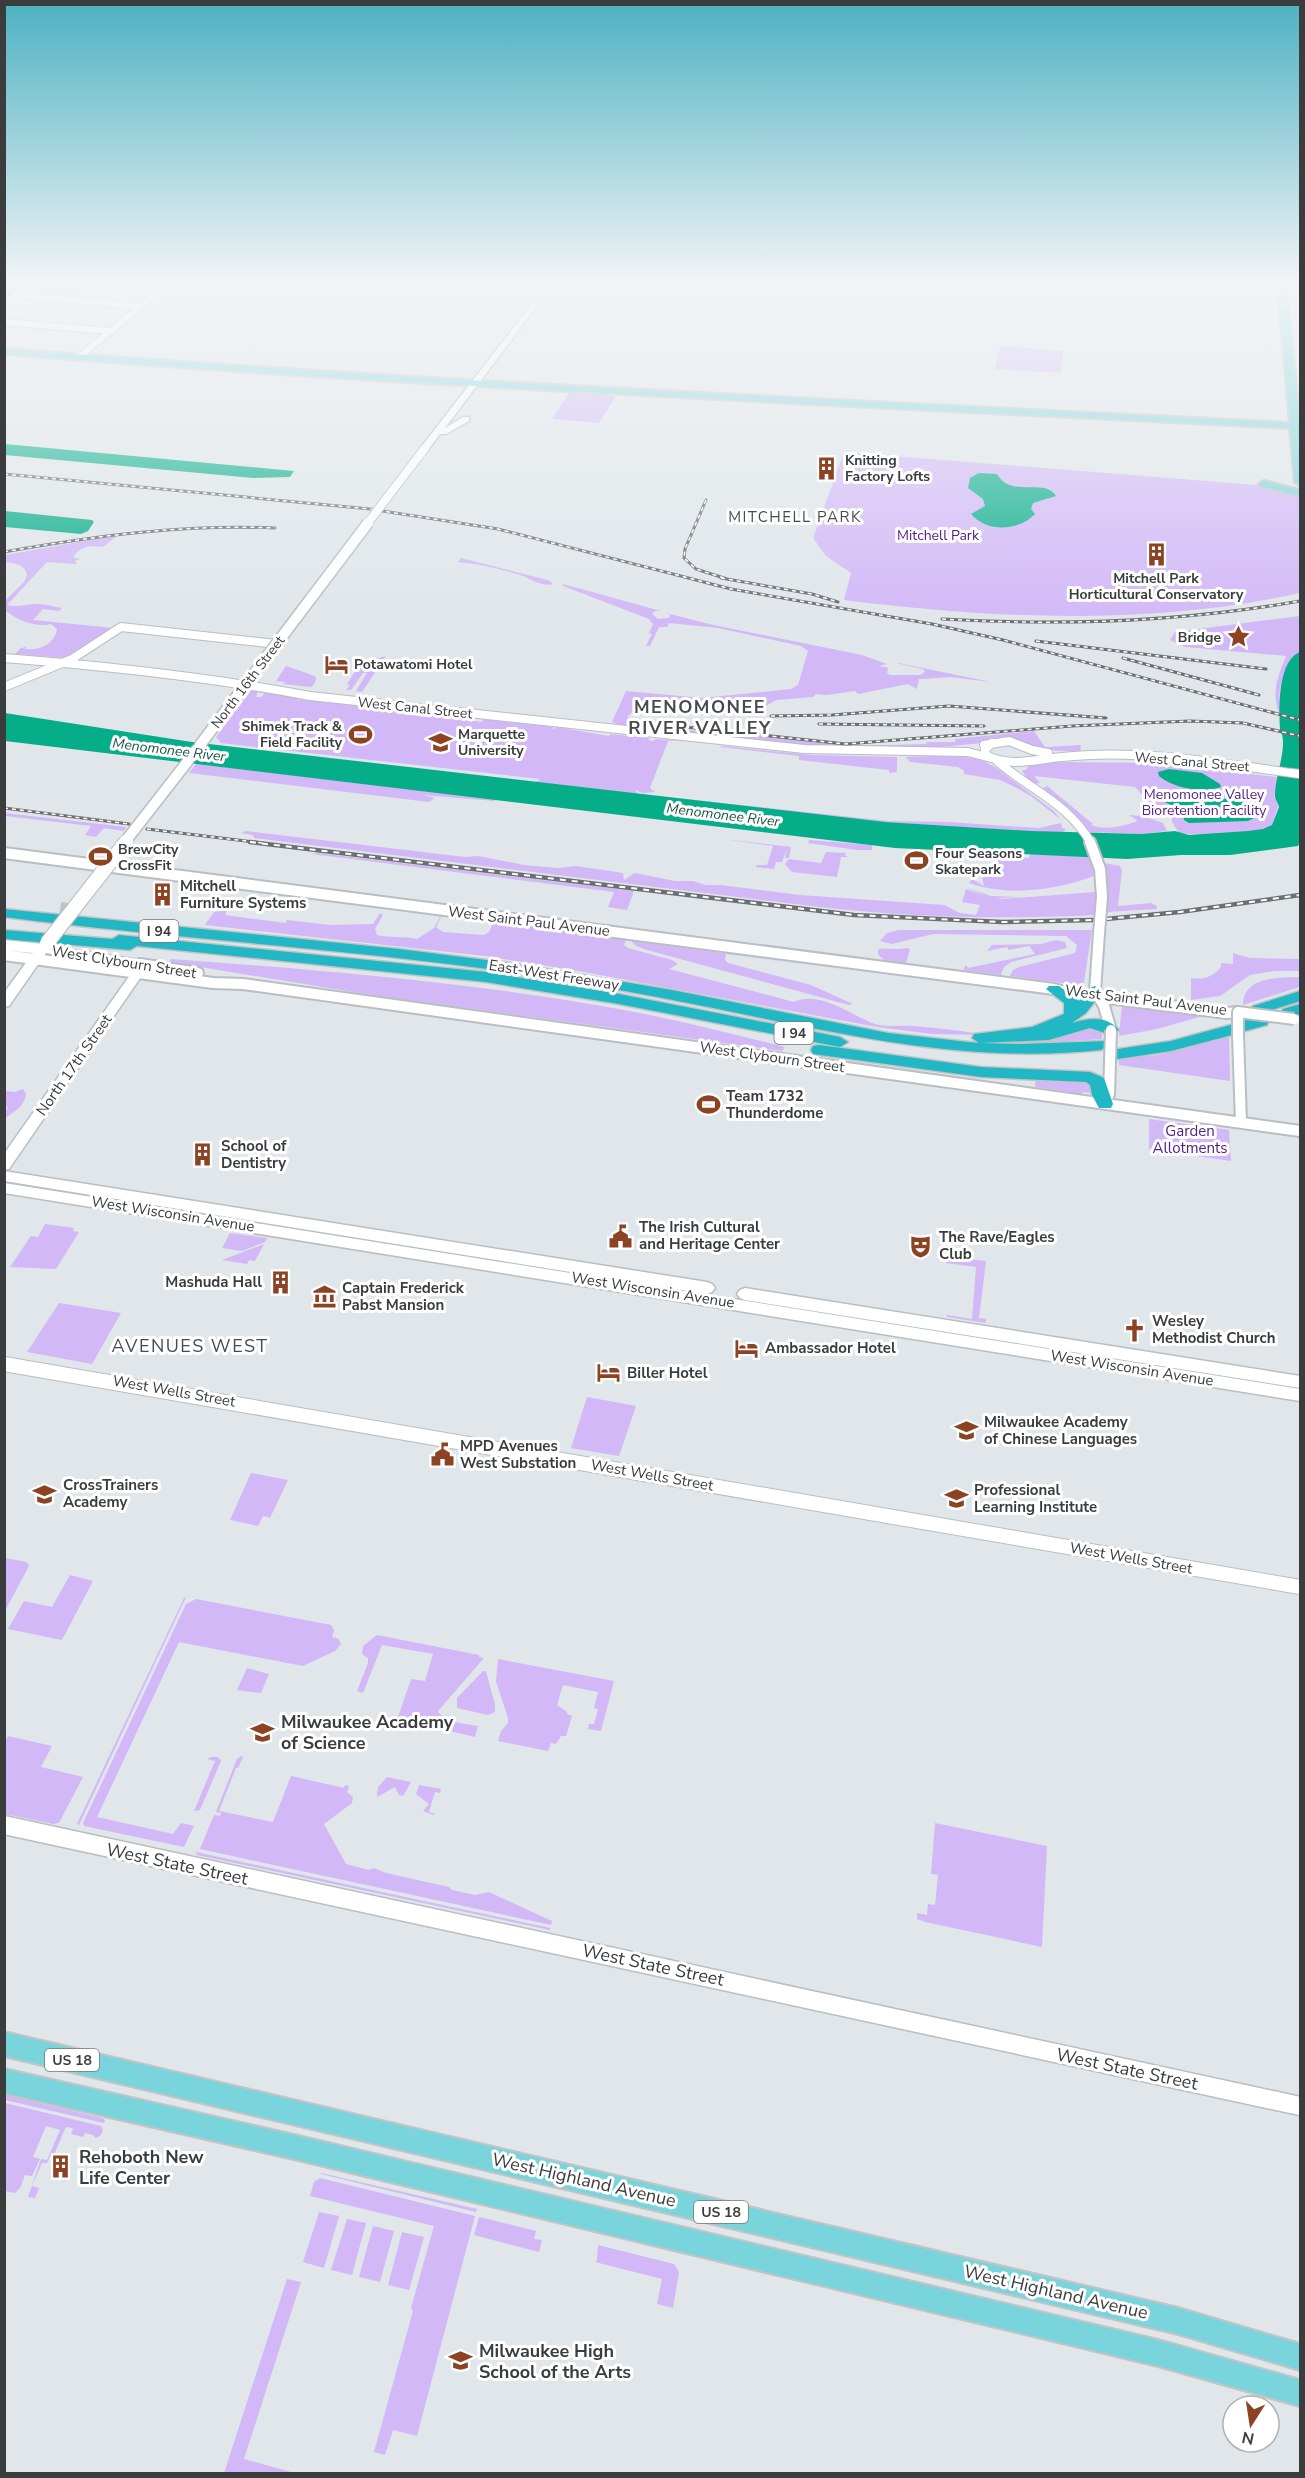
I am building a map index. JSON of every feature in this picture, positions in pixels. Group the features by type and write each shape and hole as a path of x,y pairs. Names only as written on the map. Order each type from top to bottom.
{"highway":[{"path":"4,903 60,910"},
{"name":"East-West Freeway","path":"4,912 117,927 466,961 663,994 888,1038 937,1045 1110,1051"},
{"path":"81,913 286,942"},
{"name":"East-West Freeway","path":"4,924 213,950 380,964 489,977 919,1054 1005,1060 1171,1046 1300,996"},
{"name":"I 94","path":"4,934 107,944 213,950"},
{"path":"489,977 836,1053 971,1071 1096,1079 1105,1104"},
{"path":"1054,989 1071,1001 1074,1014"},
{"path":"663,994 910,1034 977,1038 1041,1036 1090,1023 1098,1024 1110,1051 1100,1072 1055,1075"},
{"path":"977,1038 1029,1032 1058,1023 1074,1014 1095,995"}],"main road":[{"path":"447,422 466,394"},
{"path":"692,394 1297,425"},
{"path":"1294,394 1300,482"},
{"path":"447,422 470,419 455,408"},
{"name":"North 16th Street","path":"4,1003 41,951 432,438 447,422"},
{"path":"1264,484 1300,493"},
{"name":"West Clybourn Street","path":"41,951 123,961 139,968"},
{"name":"North 17th Street","path":"4,1166 139,968"},
{"name":"West Wisconsin Avenue","path":"4,1176 1300,1382"},
{"name":"West Wisconsin Avenue","path":"4,1188 1300,1395"},
{"name":"West Highland Avenue","path":"4,2044 1178,2321 1300,2357"},
{"name":"US 18","path":"4,2081 302,2149 1158,2353 1300,2393"}],"street":[{"path":"4,687 63,664 122,627 277,644"},
{"path":"95,644 143,631"},
{"path":"95,644 100,662 111,667"},
{"path":"9,658 29,666 30,671 23,679"},
{"name":"West Canal Street","path":"9,658 111,667 266,687 300,694 804,748 972,752 993,759 1021,761 1083,755"},
{"name":"West Canal Street","path":"926,750 1005,741 1041,752 1148,757 1300,774"},
{"path":"992,743 985,750 986,755 1060,805 1079,825 1091,844 1100,866 1102,897 1095,995 1108,1015 1110,1051"},
{"path":"1022,746 1028,753 1018,769 1024,781"},
{"name":"West Saint Paul Avenue","path":"4,853 1054,989 1239,1018"},
{"name":"West Clybourn Street","path":"4,945 213,983 243,984 1300,1131"},
{"path":"4,950 31,953 41,951"},
{"name":"West Clybourn Street","path":"4,955 41,951"},
{"name":"West Saint Paul Avenue","path":"1095,995 1239,1018 1296,1015"},
{"path":"1105,1104 1108,1094 1116,999"},
{"path":"1239,1018 1241,1122"},
{"name":"West Wells Street","path":"4,1364 1300,1587"},
{"name":"West State Street","path":"4,1825 1300,2106"}],"green space":[{"path":"569,394 616,396 599,423 552,419"},
{"name":"Mitchell Park","path":"844,452 1269,486 1299,495 1300,593 1244,604 1187,611 1073,616 958,612 844,600 851,573 826,556 813,538"},
{"path":"118,535 103,547 89,547 79,551 73,557 80,559 74,561 77,563 75,564 47,562 7,605 41,604 62,608 59,611 43,609 33,620 113,628 64,658 15,654 21,648 36,649 46,645 53,639 57,629 51,624 39,625 26,622 5,610 5,601 24,582 27,575 22,566 5,562 5,555"},
{"path":"461,558 548,580 553,584 541,584 507,571 458,562"},
{"path":"563,584 661,611 655,611 652,614 658,619 669,618 670,615 666,613 713,625 862,655 887,664 879,666 888,668 887,673 890,675 920,675 925,672 923,669 896,663 898,663 991,682 950,677 919,679 917,689 908,684 858,694 855,691 827,695 816,694 813,697 776,700 757,711 741,715 713,711 720,706 715,700 688,709 687,704 650,700 648,705 633,701 638,707 627,717 641,720 628,721 628,723 658,725 661,729 620,725 612,722 626,691 702,698 791,689 798,685 808,651 801,646 718,628 669,623 667,627 659,627 650,646 646,646 652,634 649,633 653,624 649,619 563,586"},
{"path":"1300,616 1300,652 1290,662 1285,672 1281,684 1279,713 1276,691 1278,677 1286,656 1185,647 1170,640 1175,632"},
{"path":"386,656 362,692 356,691 367,673 363,673 351,690 346,690 350,685 347,684 360,664"},
{"path":"286,666 316,677 315,683 311,687 276,681"},
{"name":"Marquette University","path":"252,689 258,691 256,697 261,697 265,693 298,698 297,701 300,699 457,717 457,719 482,722 483,719 553,727 553,730 556,727 609,736 610,734 650,738 648,740 654,741 655,739 681,741 668,741 650,788 655,792 643,793 635,790 638,794 536,782 540,779 221,743 216,737"},
{"path":"673,730 861,746 955,742 955,739 1034,731 1045,747 1081,745 1080,752 983,743 940,747 813,746"},
{"path":"720,747 812,755 897,757 897,772 889,773 889,770 799,760 799,756"},
{"path":"933,756 981,760 995,767 1054,811 1060,819 1031,796 1000,780 964,774 964,771 958,767 910,762 906,757"},
{"name":"Menomonee Valley Bioretention Facility","path":"1052,762 1149,763 1277,777 1274,798 1279,803 1272,825 1265,829 1227,834 1179,833 1172,822 1172,814 1149,802 1135,787 1034,776 1040,783 1034,784 1026,778 1022,770 1026,770 1029,765"},
{"path":"196,764 495,799 495,801 422,795 435,798 429,802 189,773"},
{"path":"1047,786 1093,824 1091,825 1108,828 1130,824 1137,820 1129,815 1141,816 1142,811 1148,810 1149,818 1163,823 1167,831 1141,834 1089,832 1069,808 1041,789"},
{"path":"662,797 889,821 1039,828 1061,823 1062,828 1066,829 1062,833 880,822"},
{"path":"4,813 126,827 124,831 104,828 96,837 85,835 91,826 5,816"},
{"path":"246,831 465,857 478,856 524,865 558,868 576,866 623,873 624,880 635,873 675,881 693,881 705,885 800,895 944,905 960,913 976,915 980,905 962,902 966,889 986,896 968,888 991,896 1021,897 997,898 1002,899 1095,892 1096,894 1094,915 987,917 882,913 254,838 253,835 241,833"},
{"path":"723,839 791,847 789,858 785,858 787,848 782,862 776,862 774,869 756,867 767,865 773,846"},
{"path":"809,840 872,845 872,850 808,843"},
{"path":"826,852 846,853 845,856 849,857 841,857 837,877 792,872 785,864 789,859 821,863"},
{"path":"312,854 634,891 627,910 608,907 614,892"},
{"path":"1030,854 1091,857 1094,876 1064,885 1016,891 1000,890 969,883 972,879 984,886 982,878 993,870 991,856 1029,858"},
{"path":"1104,863 1120,866 1122,870 1118,906 1151,903 1157,906 1157,909 1106,912 1108,882"},
{"path":"227,910 225,915 285,923 287,920 330,925 373,924 380,913 383,915 375,929 377,935 417,939 434,928 440,917 434,915 447,916 441,917 436,927 443,932 484,935 489,932 493,924 454,917 626,940 624,945 628,948 672,960 678,964 669,969 794,1002 803,999 823,1001 877,1025 939,1028 983,1035 932,1034 877,1027 584,972 485,956 205,925 214,912"},
{"path":"899,930 1092,930 1084,982 1077,985 1010,976 1013,970 1019,967 1075,953 1077,945 1066,936 933,934 892,944 880,941 887,933"},
{"path":"1056,940 1065,942 1067,948 1011,962 1004,967 1001,975 963,970 966,965 968,968 1035,954 1029,946 987,951 992,945 1041,944"},
{"path":"632,941 863,972 726,954 725,960 728,963 811,985 853,1004 849,1005 647,950"},
{"path":"878,949 910,949 906,963 884,960 878,954"},
{"path":"1233,953 1250,958 1300,959 1300,971 1274,971 1250,975 1220,996 1191,1000 1191,978 1200,979 1215,973 1221,967 1221,963 1233,964"},
{"path":"171,959 337,972 503,991 635,1012 785,1047 782,1051 377,996 170,962"},
{"path":"1300,977 1300,987 1243,1005 1249,989 1255,984 1264,980"},
{"path":"1122,1004 1210,1014 1157,1029 1119,1036"},
{"path":"1085,1027 1102,1030 1102,1039 1039,1043 995,1041"},
{"path":"1229,1037 1230,1081 1119,1065 1119,1059 1159,1055"},
{"path":"1036,1079 1079,1079 1089,1083 1092,1089 1091,1093 1083,1092 1082,1094 1035,1087"},
{"path":"23,1089 26,1094 23,1102 18,1109 5,1118 8,1107 5,1106 5,1091 15,1092"},
{"name":"Garden Allotments","path":"1149,1119 1229,1130 1231,1161 1149,1149"},
{"path":"45,1224 74,1228 73,1231 79,1232 56,1269 10,1267 31,1236 38,1237"},
{"path":"230,1233 267,1238 265,1242 242,1251 222,1248"},
{"path":"264,1244 255,1261 249,1260 247,1264 222,1260"},
{"path":"947,1257 986,1261 979,1318 986,1319 986,1323 947,1317 947,1315 972,1319 976,1267 946,1263"},
{"path":"59,1303 121,1313 92,1364 27,1352"},
{"path":"587,1397 636,1406 619,1456 571,1448"},
{"path":"251,1473 288,1480 270,1518 263,1516 258,1526 230,1520"},
{"path":"5,1558 27,1562 29,1566 5,1611"},
{"path":"70,1575 93,1581 62,1640 8,1629 24,1601 52,1607"},
{"path":"186,1597 79,1825 77,1824"},
{"path":"196,1599 331,1625 334,1630 332,1637 339,1639 341,1644 335,1651 303,1666 179,1642 97,1817 173,1834 181,1823 194,1826 184,1847 84,1826 83,1823 186,1604"},
{"path":"377,1635 479,1655 484,1658 438,1711 450,1720 478,1726 475,1737 408,1721 396,1723 411,1679 425,1681 433,1654 382,1645 363,1693 357,1691 368,1663 368,1658 362,1654 363,1646"},
{"path":"498,1659 614,1681 601,1731 588,1729 589,1724 594,1724 598,1709 594,1708 598,1692 563,1685 557,1705 572,1716 566,1736 561,1736 556,1744 551,1743 548,1751 498,1741 501,1731 508,1723 508,1718 496,1681"},
{"path":"247,1668 269,1674 261,1693 237,1690"},
{"path":"483,1671 486,1671 495,1712 488,1715 457,1708 457,1698"},
{"path":"8,1736 52,1746 41,1767 83,1777 59,1823 53,1824 5,1814 4,1743"},
{"path":"218,1757 221,1761 200,1810 194,1811 215,1761 207,1759"},
{"path":"243,1757 236,1768 219,1811 273,1822 291,1776 344,1788 345,1785 349,1786 347,1792 353,1797 352,1803 324,1824 346,1864 369,1870 374,1868 475,1895 489,1892 552,1921 551,1925 200,1849 214,1815 220,1816 221,1813 216,1812 237,1759"},
{"path":"387,1777 411,1782 403,1796 399,1795 395,1787 377,1797 378,1787"},
{"path":"419,1785 441,1789 440,1793 435,1792 429,1812 434,1815 423,1811 429,1804 416,1794"},
{"path":"935,1823 1047,1846 1042,1947 917,1919 917,1913 927,1915 928,1904 935,1905 938,1875 931,1874"},
{"path":"196,1852 550,1928 550,1930 197,1855"},
{"path":"5,2095 105,2120 104,2123 5,2100"},
{"path":"5,2103 101,2126 103,2130 96,2138 85,2133 83,2137 71,2134 73,2128 66,2127 53,2157 50,2156 47,2163 42,2163 32,2186 39,2188 35,2198 28,2197 41,2159 47,2160 60,2130 46,2126 33,2157 40,2159 32,2176 25,2175 20,2188 15,2193 5,2191"},
{"path":"321,2173 477,2209 476,2212"},
{"path":"320,2178 475,2216 417,2436 393,2430 385,2455 374,2452 434,2226 310,2196 314,2182"},
{"path":"319,2212 339,2216 324,2268 303,2262"},
{"path":"479,2217 536,2231 534,2239 542,2240 539,2252 474,2235"},
{"path":"347,2219 366,2223 352,2275 331,2270"},
{"path":"373,2226 394,2231 380,2282 359,2277"},
{"path":"402,2232 424,2237 409,2290 388,2285"},
{"path":"598,2245 674,2264 679,2272 673,2308 657,2304 662,2279 595,2262"},
{"path":"287,2279 301,2282 244,2459 295,2473 224,2473"}],"water":[{"path":"4,444 294,471 290,477 253,478 5,455"},
{"path":"979,473 997,474 1003,481 1019,487 1044,488 1056,496 1033,503 1031,509 1035,514 1020,524 1003,528 994,527 971,514 985,506 983,499 968,488 970,478"},
{"path":"5,511 94,522 88,531 81,534 5,527"},
{"name":"Menomonee River","path":"1300,652 1300,842 1298,846 1230,855 1181,855 1127,859 895,848 5,741 5,713 192,742 885,822 1032,831 1141,834 1175,831 1189,835 1248,831 1272,825 1279,807 1275,796 1283,743 1280,730 1281,687 1287,665 1292,657"},
{"path":"1169,769 1202,773 1220,784 1221,787 1197,790 1180,787 1159,776 1158,772"},
{"path":"1159,791 1187,801 1208,797 1251,802 1255,805 1256,810 1254,818 1248,821 1189,823 1184,820 1176,807 1151,795 1152,792"}],"tunnel":[{"path":"60,910 81,913"}],"railway":[{"path":"4,474 370,509 498,529 731,589 932,624 1003,640 1300,720"},
{"path":"706,500 685,549 684,558 696,569 727,579"},
{"path":"4,552 139,532 206,528 275,528"},
{"path":"721,578 812,594 838,602"},
{"path":"942,619 1077,622 1166,618 1300,601"},
{"path":"1036,641 1266,669"},
{"path":"1123,658 1259,695"},
{"path":"771,716 832,715 949,706 1106,718"},
{"path":"685,727 846,744 1072,726 1190,721 1243,723 1300,736"},
{"path":"819,724 984,726"},
{"path":"4,808 129,824"},
{"path":"147,829 262,843"},
{"path":"250,842 854,915 1002,922 1093,920"},
{"path":"1106,919 1180,912 1300,895"}],"place":[{"name":"Knitting Factory Lofts","path":"827,468"},
{"name":"Mitchell Park Horticultural Conservatory","path":"1156,554"},
{"name":"Bridge","path":"1239,637"},
{"name":"Potawatomi Hotel","path":"336,664"},
{"name":"Shimek Track & Field Facility","path":"360,734"},
{"name":"Marquette University","path":"440,742"},
{"name":"BrewCity CrossFit","path":"100,857"},
{"name":"Four Seasons Skatepark","path":"917,861"},
{"name":"Mitchell Furniture Systems","path":"162,895"},
{"name":"Team 1732 Thunderdome","path":"708,1105"},
{"name":"School of Dentistry","path":"203,1155"},
{"name":"The Irish Cultural and Heritage Center","path":"621,1236"},
{"name":"The Rave/Eagles Club","path":"921,1246"},
{"name":"Mashuda Hall","path":"280,1282"},
{"name":"Captain Frederick Pabst Mansion","path":"324,1297"},
{"name":"Wesley Methodist Church","path":"1134,1330"},
{"name":"Ambassador Hotel","path":"747,1348"},
{"name":"Biller Hotel","path":"609,1373"},
{"name":"Milwaukee Academy of Chinese Languages","path":"966,1431"},
{"name":"MPD Avenues West Substation","path":"442,1455"},
{"name":"CrossTrainers Academy","path":"45,1494"},
{"name":"Professional Learning Institute","path":"956,1499"},
{"name":"Milwaukee Academy of Science","path":"263,1732"},
{"name":"Rehoboth New Life Center","path":"61,2167"},
{"name":"Milwaukee High School of the Arts","path":"461,2361"}],"district":[{"name":"MITCHELL PARK","path":"795,517"},
{"name":"MENOMONEE RIVER VALLEY","path":"700,717"},
{"name":"AVENUES WEST","path":"190,1346"}]}
